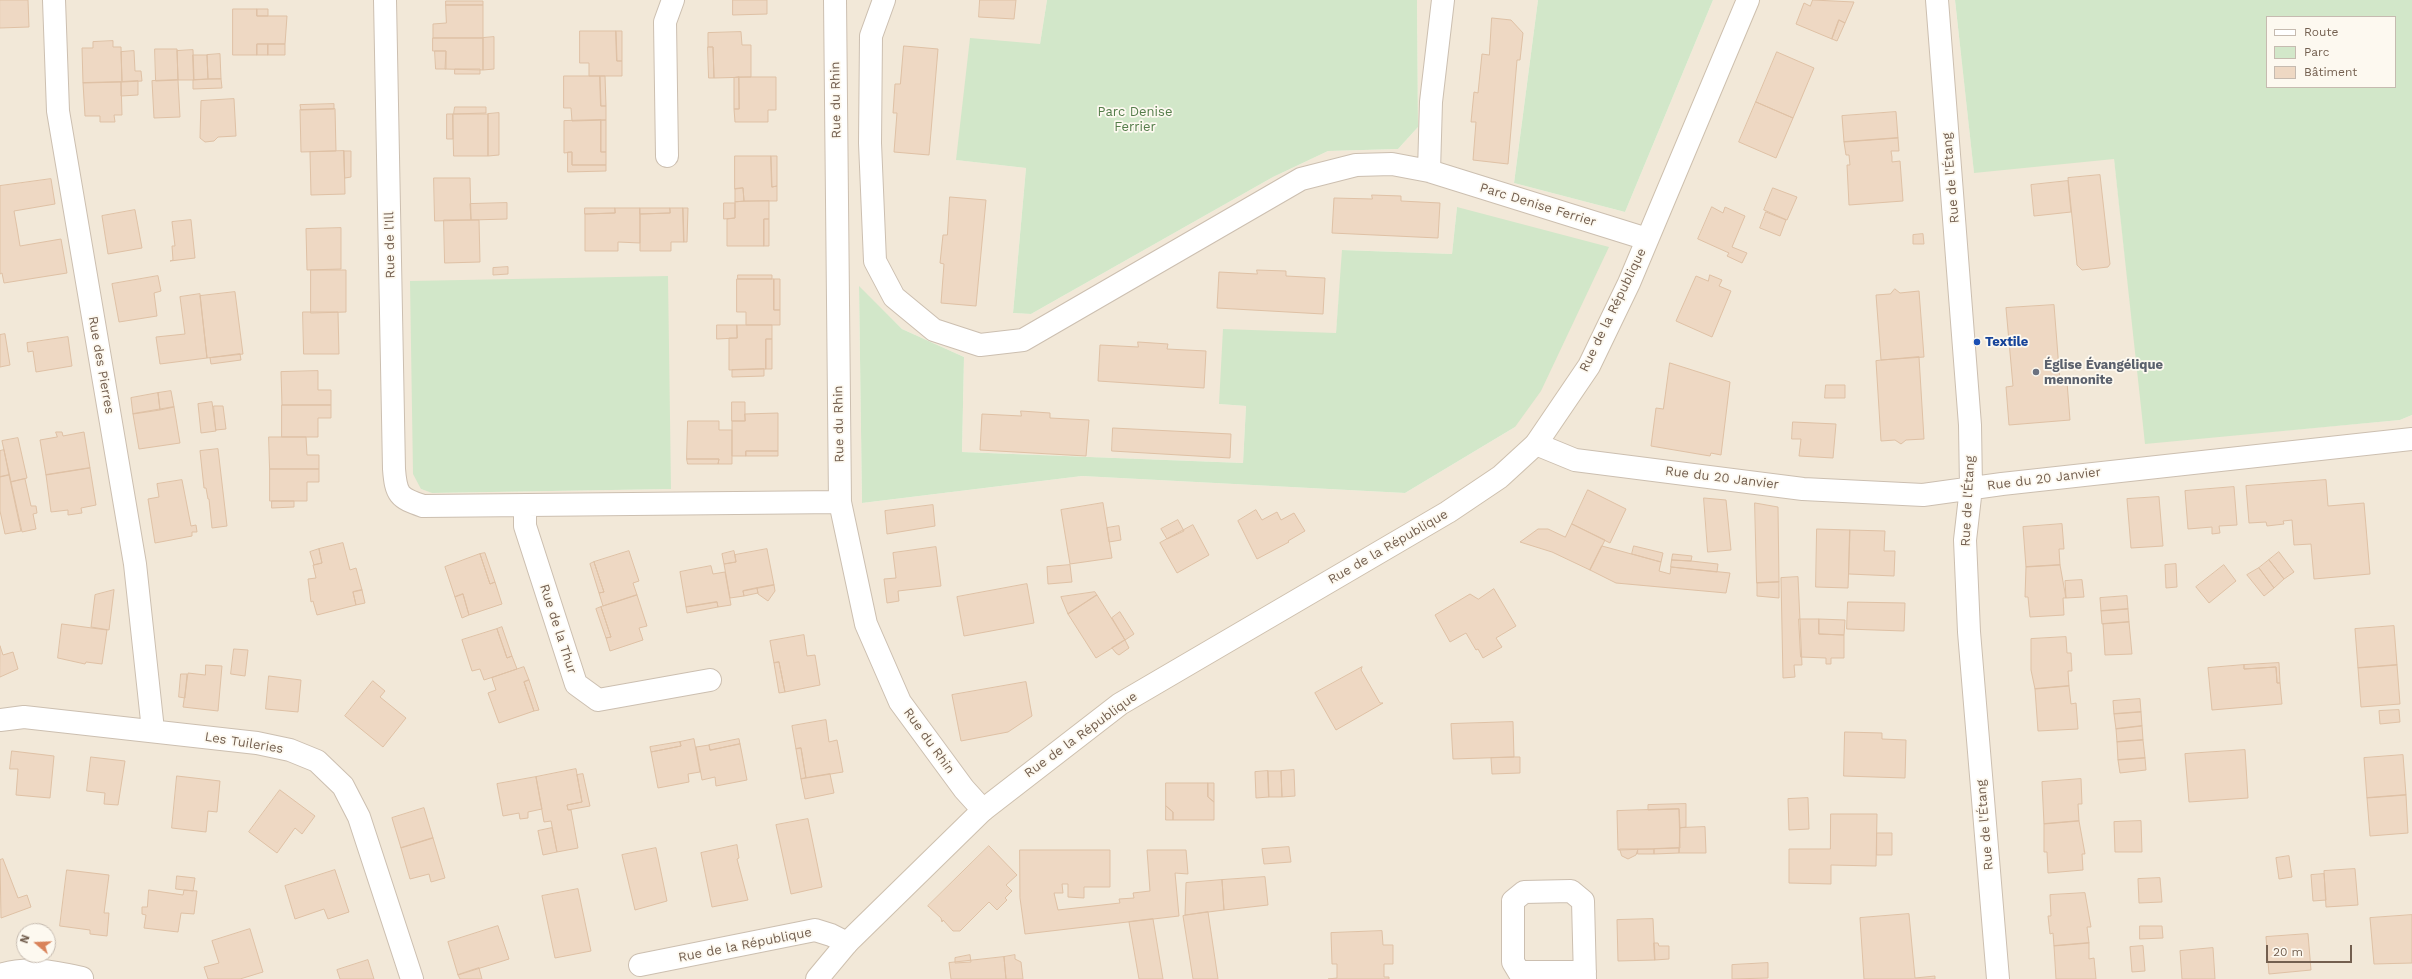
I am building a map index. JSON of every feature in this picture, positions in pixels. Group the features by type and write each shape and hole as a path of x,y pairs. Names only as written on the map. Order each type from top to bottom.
{"street":[{"name":"Rue des Pierres","path":"54,0 58,111 135,564 153,730"},
{"name":"Rue de l'Ill","path":"385,0 396,489 405,500 423,506 525,506"},
{"path":"667,156 665,22 673,0"},
{"name":"Rue du Rhin","path":"835,0 840,502 866,624 900,702 964,789 983,810"},
{"name":"Parc Denise Ferrier","path":"884,0 871,36 870,143 875,261 894,297 934,330 980,345 1023,340 1301,179 1356,165 1392,164 1429,171 1647,239"},
{"path":"1429,171 1431,102 1443,0"},
{"name":"Rue de la République","path":"817,979 847,943 983,810 1120,704 1448,512 1500,477 1536,444 1589,366 1629,283 1748,0"},
{"name":"Rue de l'Étang","path":"1937,0 1970,417 1971,488 1965,540 1969,632 1998,979"},
{"name":"Rue du 20 Janvier","path":"1536,444 1575,460 1803,489 1923,495 1971,488 2412,439"},
{"path":"525,506 840,502"},
{"name":"Rue de la Thur","path":"525,506 525,526 576,684 598,700 710,680"},
{"name":"Les Tuileries","path":"0,720 24,717 153,730 257,743 290,750 317,761 343,786 359,817 412,979"},
{"path":"1572,891 1583,901 1585,976 1519,972 1512,962 1513,901 1524,892 1572,891"},
{"name":"Rue de la République","path":"640,965 815,930 831,935 847,943"},
{"path":"0,975 9,972 45,970 84,979"}],"shaded area":[{"path":"0,0 1047,0 1040,44 957,160 1026,168 1013,313 1031,314 1273,177 1328,151 1398,149 1418,127 1417,0 1538,0 1514,183 1625,212 1713,0 1955,0 1974,172 2114,158 2146,443 2400,420 2412,415 2412,979 0,979","holes":["1457,207 1515,427 1405,493 1082,476 862,503 859,287 902,329 964,357 962,452 1243,463 1246,406 1219,404 1336,333 1343,250 1452,254","421,489 670,489 433,493"]}],"green space":[{"name":"Parc Denise Ferrier","path":"1047,0 1417,0 1418,127 1398,149 1328,151 1273,177 1031,314 1013,313 1026,168 956,160 970,38 1040,44"},
{"path":"1538,0 1713,0 1625,212 1514,183"},
{"path":"1955,0 2412,0 2412,415 2400,420 2145,444 2114,159 1974,173"},
{"path":"1457,207 1609,247 1541,391 1515,427 1405,493 1082,476 862,503 859,286 902,329 964,357 962,452 1243,463 1246,406 1219,404 1223,329 1336,333 1342,250 1452,254"},
{"path":"668,276 671,489 432,493 421,489 413,474 410,281"}],"building":[{"path":"0,0 28,0 29,27 0,28"},
{"path":"733,0 767,0 767,14 733,15"},
{"path":"980,0 1016,0 1014,19 979,17"},
{"path":"1813,0 1854,2 1845,23 1839,20 1832,39 1796,24 1804,3 1810,6"},
{"path":"446,1 483,1 483,5 446,5"},
{"path":"446,5 483,5 483,38 433,38 433,24 446,23"},
{"path":"233,9 257,9 257,16 287,16 285,44 257,44 257,55 233,55"},
{"path":"257,9 268,9 268,16 257,16"},
{"path":"1492,18 1511,20 1523,33 1520,60 1517,60 1508,164 1473,160 1476,122 1471,122 1474,92 1478,93 1482,54 1489,55"},
{"path":"1839,20 1845,23 1837,41 1832,39"},
{"path":"580,31 616,31 617,61 622,61 622,76 589,76 589,63 580,63"},
{"path":"616,31 622,31 622,61 617,61"},
{"path":"741,32 742,45 751,45 751,77 714,78 713,47 708,47 708,33"},
{"path":"494,37 494,69 483,70 483,38"},
{"path":"433,38 483,38 483,70 445,69 446,51 433,51"},
{"path":"113,41 113,47 121,47 122,82 83,83 82,48 93,48 93,42"},
{"path":"257,44 268,44 268,55 257,55"},
{"path":"268,44 285,44 285,55 268,55"},
{"path":"904,46 938,49 929,155 894,152 897,113 893,113 895,84 900,84"},
{"path":"708,47 713,47 714,78 709,78"},
{"path":"155,49 177,49 178,80 156,81"},
{"path":"193,50 194,80 178,80 177,51"},
{"path":"134,51 135,71 141,71 142,81 122,82 121,52"},
{"path":"435,51 446,51 446,69 436,69"},
{"path":"1777,52 1814,68 1793,118 1756,102"},
{"path":"220,54 221,79 208,79 207,55"},
{"path":"193,55 207,55 208,79 194,80"},
{"path":"455,69 480,69 480,74 455,74"},
{"path":"564,76 600,76 601,106 606,106 606,120 572,121 571,108 564,108"},
{"path":"600,76 605,76 606,106 601,106"},
{"path":"739,77 739,109 734,109 734,78"},
{"path":"739,77 776,77 776,110 768,110 768,122 735,122 734,109 739,109"},
{"path":"221,79 222,88 193,89 193,80"},
{"path":"178,80 180,117 154,118 152,81"},
{"path":"138,81 138,95 121,96 121,82"},
{"path":"121,82 122,115 114,115 115,122 100,122 100,116 85,116 83,83"},
{"path":"234,99 236,136 218,137 214,141 205,142 200,138 201,101"},
{"path":"1756,102 1793,118 1776,158 1739,142"},
{"path":"334,104 334,109 301,110 300,105"},
{"path":"455,107 486,107 486,113 454,114"},
{"path":"335,109 336,151 301,152 300,110"},
{"path":"1896,112 1898,138 1844,142 1842,116"},
{"path":"499,113 499,155 488,156 488,114"},
{"path":"447,114 453,114 453,139 447,139"},
{"path":"453,114 488,114 488,156 454,156"},
{"path":"601,120 601,152 606,152 606,165 572,165 572,152 564,153 564,121"},
{"path":"601,120 606,120 606,152 601,152"},
{"path":"1898,138 1899,151 1891,151 1892,162 1900,161 1903,201 1849,205 1847,165 1850,165 1849,155 1846,155 1844,142"},
{"path":"344,151 351,151 351,177 345,178"},
{"path":"344,151 345,194 311,195 310,152"},
{"path":"568,152 572,152 572,165 606,165 606,171 568,172"},
{"path":"735,156 771,156 772,187 777,186 777,201 744,201 743,188 735,189"},
{"path":"771,156 777,156 777,186 772,187"},
{"path":"2100,175 2110,264 2108,267 2082,270 2077,265 2068,178"},
{"path":"434,178 470,178 471,220 435,221"},
{"path":"51,179 55,204 14,211 20,246 61,239 67,273 4,283 2,273 0,274 0,186"},
{"path":"2068,181 2071,212 2034,216 2031,185"},
{"path":"743,188 744,201 735,202 735,189"},
{"path":"1773,188 1797,197 1787,220 1764,210"},
{"path":"1372,195 1401,196 1401,201 1440,203 1438,238 1332,233 1334,198 1372,199"},
{"path":"950,197 986,200 976,306 941,303 944,264 940,263 943,235 947,235"},
{"path":"769,201 769,219 764,219 764,246 727,246 727,219 735,218 735,202"},
{"path":"507,203 507,219 471,220 470,204"},
{"path":"724,203 735,203 735,218 724,219"},
{"path":"1712,207 1723,213 1725,207 1745,216 1732,247 1747,253 1742,263 1727,256 1729,253 1698,239"},
{"path":"585,208 615,208 615,213 585,214"},
{"path":"615,208 640,208 640,243 618,242 618,251 585,251 585,214 615,213"},
{"path":"640,208 670,208 670,213 640,214"},
{"path":"670,208 683,208 684,242 671,242 671,251 640,251 640,214 670,213"},
{"path":"683,208 688,208 687,242 684,242"},
{"path":"135,210 142,248 108,254 102,216"},
{"path":"1766,212 1786,220 1780,236 1760,228"},
{"path":"764,219 769,219 769,246 764,246"},
{"path":"191,220 195,258 170,261 173,260 172,246 175,246 172,222"},
{"path":"444,220 479,220 480,262 445,263"},
{"path":"341,228 341,269 307,270 306,229"},
{"path":"1923,234 1924,244 1913,244 1913,235"},
{"path":"508,267 508,274 493,275 493,268"},
{"path":"311,270 346,270 346,312 311,313"},
{"path":"1257,270 1286,271 1286,276 1325,278 1323,314 1217,308 1219,272 1257,274"},
{"path":"738,275 772,275 772,279 738,279"},
{"path":"1710,275 1722,280 1719,286 1731,291 1712,337 1676,321 1696,276 1708,281"},
{"path":"158,276 161,291 154,293 157,316 119,322 112,284"},
{"path":"737,279 774,279 774,310 780,310 780,325 746,325 746,312 737,312"},
{"path":"774,279 780,279 780,310 774,310"},
{"path":"1895,289 1900,293 1919,291 1924,357 1881,360 1876,295 1890,294"},
{"path":"235,292 243,354 207,358 200,296"},
{"path":"200,294 207,358 160,364 156,337 185,334 180,297"},
{"name":"Église Évangélique mennonite","path":"2054,305 2060,382 2067,382 2070,420 2009,425 2006,387 2013,386 2006,308"},
{"path":"303,312 338,312 339,354 304,354"},
{"path":"717,325 737,325 737,338 717,339"},
{"path":"737,325 772,325 772,339 766,339 766,369 729,370 729,338 737,338"},
{"path":"5,334 10,365 0,367 0,335"},
{"path":"68,337 72,366 36,372 33,351 28,352 27,343"},
{"path":"766,339 772,339 772,369 766,369"},
{"path":"1138,342 1168,344 1167,349 1206,351 1204,388 1098,381 1100,345 1138,347"},
{"path":"240,354 241,360 211,364 210,358"},
{"path":"1919,357 1924,439 1906,440 1901,444 1895,440 1881,441 1876,361"},
{"path":"1670,363 1730,382 1721,455 1711,453 1710,456 1651,446 1656,408 1663,409"},
{"path":"764,369 764,376 732,377 732,370"},
{"path":"318,371 318,390 331,390 331,405 282,405 281,372"},
{"path":"1826,385 1845,385 1845,398 1825,398"},
{"path":"171,391 174,407 160,410 158,393"},
{"path":"158,393 160,410 133,414 131,398"},
{"path":"212,402 216,431 201,433 198,404"},
{"path":"732,402 745,402 745,421 732,421"},
{"path":"282,405 331,405 331,418 318,418 318,437 282,437"},
{"path":"214,406 223,406 226,429 216,430"},
{"path":"174,407 180,443 139,449 133,414"},
{"path":"1021,411 1050,413 1050,418 1089,420 1086,456 980,450 982,414 1021,416"},
{"path":"778,413 778,451 746,451 746,456 732,456 732,421 745,421 745,414"},
{"path":"688,421 719,421 719,430 732,430 732,464 718,464 719,459 687,459"},
{"path":"1793,422 1836,424 1833,458 1799,456 1801,439 1792,439"},
{"path":"1113,428 1231,434 1230,458 1112,451"},
{"path":"56,432 62,432 63,436 84,432 90,468 46,475 40,440 57,437"},
{"path":"269,437 306,437 307,455 319,455 319,469 270,469"},
{"path":"18,438 27,478 11,482 2,441"},
{"path":"218,449 227,526 212,528 209,499 206,488 204,488 200,451"},
{"path":"4,450 9,475 0,477 0,451"},
{"path":"746,451 778,451 778,456 746,456"},
{"path":"687,459 719,459 718,464 688,464"},
{"path":"90,468 96,505 81,508 82,513 68,515 68,510 51,512 46,475"},
{"path":"270,469 319,469 319,482 307,482 307,501 270,501"},
{"path":"9,475 21,531 5,534 0,511 0,477"},
{"path":"25,479 31,506 36,506 37,513 33,514 36,529 22,532 11,482"},
{"path":"182,480 191,526 196,525 197,532 192,532 192,536 155,543 148,499 159,497 157,484"},
{"path":"2326,480 2328,506 2364,503 2370,574 2314,579 2311,544 2294,545 2292,520 2283,521 2284,524 2267,526 2266,522 2249,523 2246,486"},
{"path":"2234,487 2237,525 2219,526 2220,533 2212,534 2212,527 2188,529 2185,491"},
{"path":"1588,490 1626,509 1610,543 1572,524"},
{"path":"2159,497 2163,546 2131,548 2127,499"},
{"path":"1704,498 1726,500 1731,550 1708,552"},
{"path":"272,501 294,501 294,507 272,508"},
{"path":"1103,503 1112,558 1070,564 1061,510"},
{"path":"1755,503 1778,507 1779,582 1757,583"},
{"path":"933,505 935,526 887,534 885,511"},
{"path":"1256,510 1262,520 1277,512 1281,520 1294,513 1305,531 1288,541 1289,542 1257,559 1238,521"},
{"path":"1178,520 1184,531 1167,539 1161,529"},
{"path":"1572,524 1605,540 1590,570 1552,552 1520,542 1538,529 1548,529 1565,537"},
{"path":"2062,524 2064,549 2059,549 2060,565 2026,567 2023,527"},
{"path":"1193,525 1209,555 1177,573 1160,543"},
{"path":"1119,526 1121,540 1109,542 1107,528"},
{"path":"1817,529 1850,530 1848,588 1816,587"},
{"path":"1850,530 1885,531 1884,551 1895,551 1894,576 1849,574"},
{"path":"343,543 350,570 356,568 362,590 353,592 356,605 317,615 313,601 311,602 308,579 316,578 313,565 322,563 319,549"},
{"path":"1602,546 1661,562 1659,571 1670,574 1671,567 1730,573 1726,593 1616,583 1590,570"},
{"path":"1634,546 1663,553 1661,562 1632,554"},
{"path":"936,547 941,586 898,591 899,601 887,603 884,579 896,578 893,553"},
{"path":"319,549 322,563 314,565 310,552"},
{"path":"767,549 774,585 743,591 744,596 730,598 724,564 736,562 735,555"},
{"path":"629,551 639,581 633,583 637,595 603,606 599,593 604,592 594,562"},
{"path":"734,551 736,562 724,564 722,554"},
{"path":"2279,552 2294,572 2284,579 2269,560"},
{"path":"485,553 495,582 490,584 480,554"},
{"path":"480,554 490,584 495,582 502,604 469,615 463,594 455,597 445,567"},
{"path":"1673,554 1692,556 1691,561 1672,560"},
{"path":"1672,560 1718,564 1717,572 1671,567"},
{"path":"2269,560 2284,579 2274,588 2259,568"},
{"path":"594,562 604,592 599,593 590,564"},
{"path":"2176,564 2177,587 2166,588 2165,565"},
{"path":"1070,565 1072,582 1048,584 1047,567"},
{"path":"2060,565 2066,598 2063,598 2064,615 2030,617 2028,597 2025,597 2026,567"},
{"path":"2224,565 2236,581 2209,603 2196,587"},
{"path":"711,566 713,574 725,572 731,605 718,607 717,602 686,607 680,572"},
{"path":"2259,568 2274,588 2264,596 2247,575"},
{"path":"1798,577 1802,665 1794,665 1795,677 1783,678 1781,578"},
{"path":"2082,580 2084,597 2066,598 2065,581"},
{"path":"1779,582 1779,598 1757,596 1757,583"},
{"path":"1027,584 1034,623 964,636 957,597"},
{"path":"774,585 775,591 768,601 758,594 757,588"},
{"path":"757,588 758,593 744,596 743,591"},
{"path":"1494,589 1516,626 1496,638 1502,647 1483,658 1478,649 1476,650 1466,633 1450,642 1435,615 1470,594 1478,599"},
{"path":"114,590 109,630 91,627 95,595"},
{"path":"362,590 365,603 356,605 353,592"},
{"path":"1095,592 1097,595 1068,614 1061,597"},
{"path":"463,594 469,615 462,618 455,597"},
{"path":"637,595 647,626 639,628 643,640 610,651 606,638 611,637 601,607"},
{"path":"1097,595 1125,640 1096,658 1068,614"},
{"path":"2127,596 2128,609 2101,611 2100,598"},
{"path":"717,602 718,607 687,613 686,607"},
{"path":"1848,602 1905,603 1904,631 1847,629"},
{"path":"601,607 611,637 606,638 596,609"},
{"path":"2128,609 2129,622 2102,624 2101,611"},
{"path":"1120,612 1134,634 1125,640 1112,618"},
{"path":"1799,619 1819,619 1819,634 1844,635 1844,658 1831,658 1831,664 1826,664 1826,658 1801,657"},
{"path":"1819,619 1845,620 1844,635 1819,634"},
{"path":"2129,622 2132,654 2105,655 2103,624"},
{"path":"62,624 107,630 102,664 86,662 85,664 58,658"},
{"path":"2394,626 2397,665 2358,668 2355,629"},
{"path":"502,627 512,656 507,658 497,629"},
{"path":"497,629 507,658 512,656 517,669 484,680 480,669 472,671 462,640"},
{"path":"804,635 807,656 815,655 820,685 785,692 779,662 774,663 770,641"},
{"path":"2066,637 2067,653 2071,653 2072,671 2068,671 2069,686 2035,689 2031,670 2031,639"},
{"path":"1125,640 1129,648 1119,655 1112,648"},
{"path":"0,646 3,655 13,652 18,669 0,677"},
{"path":"234,649 248,650 245,676 231,674"},
{"path":"779,662 785,692 779,693 774,663"},
{"path":"2279,663 2280,683 2277,683 2276,667 2244,669 2244,665"},
{"path":"206,665 222,666 218,711 183,707 188,673 205,675"},
{"path":"2244,665 2244,669 2276,667 2277,683 2280,683 2282,704 2212,710 2208,668"},
{"path":"2397,665 2400,704 2361,707 2358,668"},
{"path":"524,667 529,680 524,682 534,711 499,723 488,693 496,690 492,678"},
{"path":"1362,667 1361,670 1380,703 1383,703 1336,730 1315,693"},
{"path":"181,674 187,674 185,698 179,697"},
{"path":"269,676 301,680 298,712 266,709"},
{"path":"529,680 539,710 534,711 524,682"},
{"path":"373,681 385,691 380,697 406,718 383,747 345,716"},
{"path":"1026,682 1032,716 1008,732 961,741 952,695"},
{"path":"2069,686 2071,704 2076,703 2078,729 2038,731 2035,689"},
{"path":"2140,699 2141,712 2114,714 2113,701"},
{"path":"2399,710 2400,722 2380,724 2379,711"},
{"path":"2141,712 2142,726 2116,729 2114,714"},
{"path":"826,720 829,742 837,740 843,772 806,778 801,748 796,749 792,726"},
{"path":"1513,722 1514,757 1453,759 1451,724"},
{"path":"2142,726 2143,740 2117,742 2116,729"},
{"path":"1845,732 1882,733 1882,739 1906,740 1905,778 1844,776"},
{"path":"694,739 700,772 688,774 689,782 658,788 651,752 681,746 680,742"},
{"path":"739,739 740,744 710,750 709,745"},
{"path":"2143,740 2145,758 2118,760 2117,742"},
{"path":"680,742 681,746 651,752 650,747"},
{"path":"740,744 747,780 716,786 715,777 702,780 696,747 709,745 710,750"},
{"path":"801,748 806,778 801,779 796,749"},
{"path":"2245,750 2248,798 2189,802 2185,754"},
{"path":"12,751 54,756 50,798 16,795 18,769 10,769"},
{"path":"2403,755 2406,795 2367,798 2364,758"},
{"path":"91,757 125,761 118,805 104,804 105,793 87,791"},
{"path":"1520,757 1520,773 1492,774 1491,758"},
{"path":"2145,758 2146,770 2120,773 2118,760"},
{"path":"576,769 582,802 567,805 568,810 571,810 578,848 557,852 551,821 544,822 536,777"},
{"path":"1294,770 1295,796 1282,797 1281,771"},
{"path":"1268,771 1269,797 1256,798 1255,772"},
{"path":"1268,771 1281,771 1282,797 1269,797"},
{"path":"583,774 590,806 568,810 567,805 582,802 577,775"},
{"path":"830,774 834,793 805,799 801,779"},
{"path":"177,776 220,781 217,812 208,811 206,832 172,828"},
{"path":"536,777 542,809 528,812 528,818 520,819 519,813 503,816 497,784"},
{"path":"2081,779 2082,804 2078,804 2079,821 2044,824 2042,782"},
{"path":"1166,783 1208,783 1208,797 1214,802 1214,820 1173,820 1173,812 1166,806"},
{"path":"1208,783 1214,783 1214,802 1208,797"},
{"path":"280,790 315,816 302,834 295,828 277,853 249,832"},
{"path":"2406,795 2408,833 2370,836 2367,798"},
{"path":"1808,798 1809,829 1789,830 1788,799"},
{"path":"1686,804 1686,827 1680,828 1679,809 1648,810 1648,805"},
{"path":"1166,806 1173,812 1173,820 1166,820"},
{"path":"424,808 433,838 401,848 392,818"},
{"path":"1679,809 1680,848 1618,850 1617,811"},
{"path":"1831,814 1877,814 1876,866 1831,865 1831,884 1789,883 1789,849 1830,849"},
{"path":"808,819 822,887 791,894 776,825"},
{"path":"2079,821 2085,854 2082,854 2083,870 2048,873 2047,852 2044,852 2044,824"},
{"path":"2141,821 2142,852 2115,852 2114,822"},
{"path":"1705,827 1706,853 1679,853 1680,828"},
{"path":"552,828 557,852 543,855 538,831"},
{"path":"1877,833 1892,833 1892,855 1877,855"},
{"path":"433,838 445,878 431,882 429,874 410,879 401,848"},
{"path":"737,845 739,858 737,859 748,900 712,907 701,853"},
{"path":"989,846 1017,875 1006,885 1012,891 1005,898 1007,900 997,910 989,902 960,931 953,931 943,920 942,922 941,918 928,906"},
{"path":"1289,847 1291,862 1264,864 1262,849"},
{"path":"656,848 667,901 635,910 622,855"},
{"path":"1679,848 1679,853 1654,854 1654,849"},
{"path":"1620,849 1638,849 1636,855 1628,859 1622,856"},
{"path":"1638,849 1654,849 1654,854 1638,854"},
{"path":"1020,850 1110,850 1110,887 1084,887 1084,898 1068,897 1068,884 1062,884 1063,893 1054,893 1058,910 1120,903 1119,899 1134,898 1133,893 1150,891 1147,850 1186,850 1188,874 1175,873 1179,916 1025,934 1020,898"},
{"path":"2289,856 2292,877 2279,879 2276,858"},
{"path":"3,859 18,898 27,895 31,907 1,918 0,860"},
{"path":"2355,869 2358,905 2326,907 2324,871"},
{"path":"67,870 109,875 104,913 109,913 107,936 90,934 90,930 60,926"},
{"path":"335,870 349,912 328,919 324,909 295,919 285,886"},
{"path":"2324,874 2326,900 2313,901 2311,875"},
{"path":"177,876 195,878 193,891 176,889"},
{"path":"1265,877 1268,905 1224,910 1222,880"},
{"path":"2160,878 2162,902 2139,903 2138,879"},
{"path":"1222,880 1224,910 1185,915 1186,883"},
{"path":"578,889 591,951 555,958 542,896"},
{"path":"149,890 183,895 184,890 197,891 194,914 181,913 178,932 144,928 146,915 142,914 142,907 147,907"},
{"path":"2085,893 2091,927 2087,927 2089,943 2054,946 2053,933 2050,934 2048,916 2051,916 2050,895"},
{"path":"1208,912 1218,979 1193,979 1183,916"},
{"path":"1909,914 1915,978 1935,976 1935,979 1864,979 1860,918"},
{"path":"2412,915 2412,963 2374,964 2370,918"},
{"path":"1153,919 1163,979 1139,979 1129,922"},
{"path":"1653,919 1655,960 1618,961 1617,920"},
{"path":"498,926 509,959 458,975 448,942"},
{"path":"2140,926 2162,926 2163,938 2140,939"},
{"path":"250,929 263,972 240,979 208,979 204,967 219,963 212,941"},
{"path":"1382,931 1383,945 1393,945 1393,964 1384,964 1384,977 1389,977 1389,979 1328,979 1337,978 1337,964 1332,964 1331,933"},
{"path":"2308,934 2311,970 2269,974 2266,937"},
{"path":"1654,943 1658,943 1659,946 1669,946 1669,959 1655,960"},
{"path":"2089,943 2089,959 2094,958 2096,979 2056,979 2054,946"},
{"path":"2143,946 2145,971 2132,972 2130,947"},
{"path":"2213,948 2215,979 2182,979 2180,951"},
{"path":"970,955 971,962 955,963 955,958"},
{"path":"1015,955 1015,959 1021,962 1023,979 1006,979 1004,957"},
{"path":"1004,957 1006,979 951,979 949,963"},
{"path":"368,960 374,979 340,979 337,970"},
{"path":"1768,963 1768,978 1732,979 1732,965"},
{"path":"479,968 482,979 460,979 458,975"}],"place":[{"name":"Textile","path":"1977,342"},
{"name":"Église Évangélique mennonite","path":"2036,372"}]}
